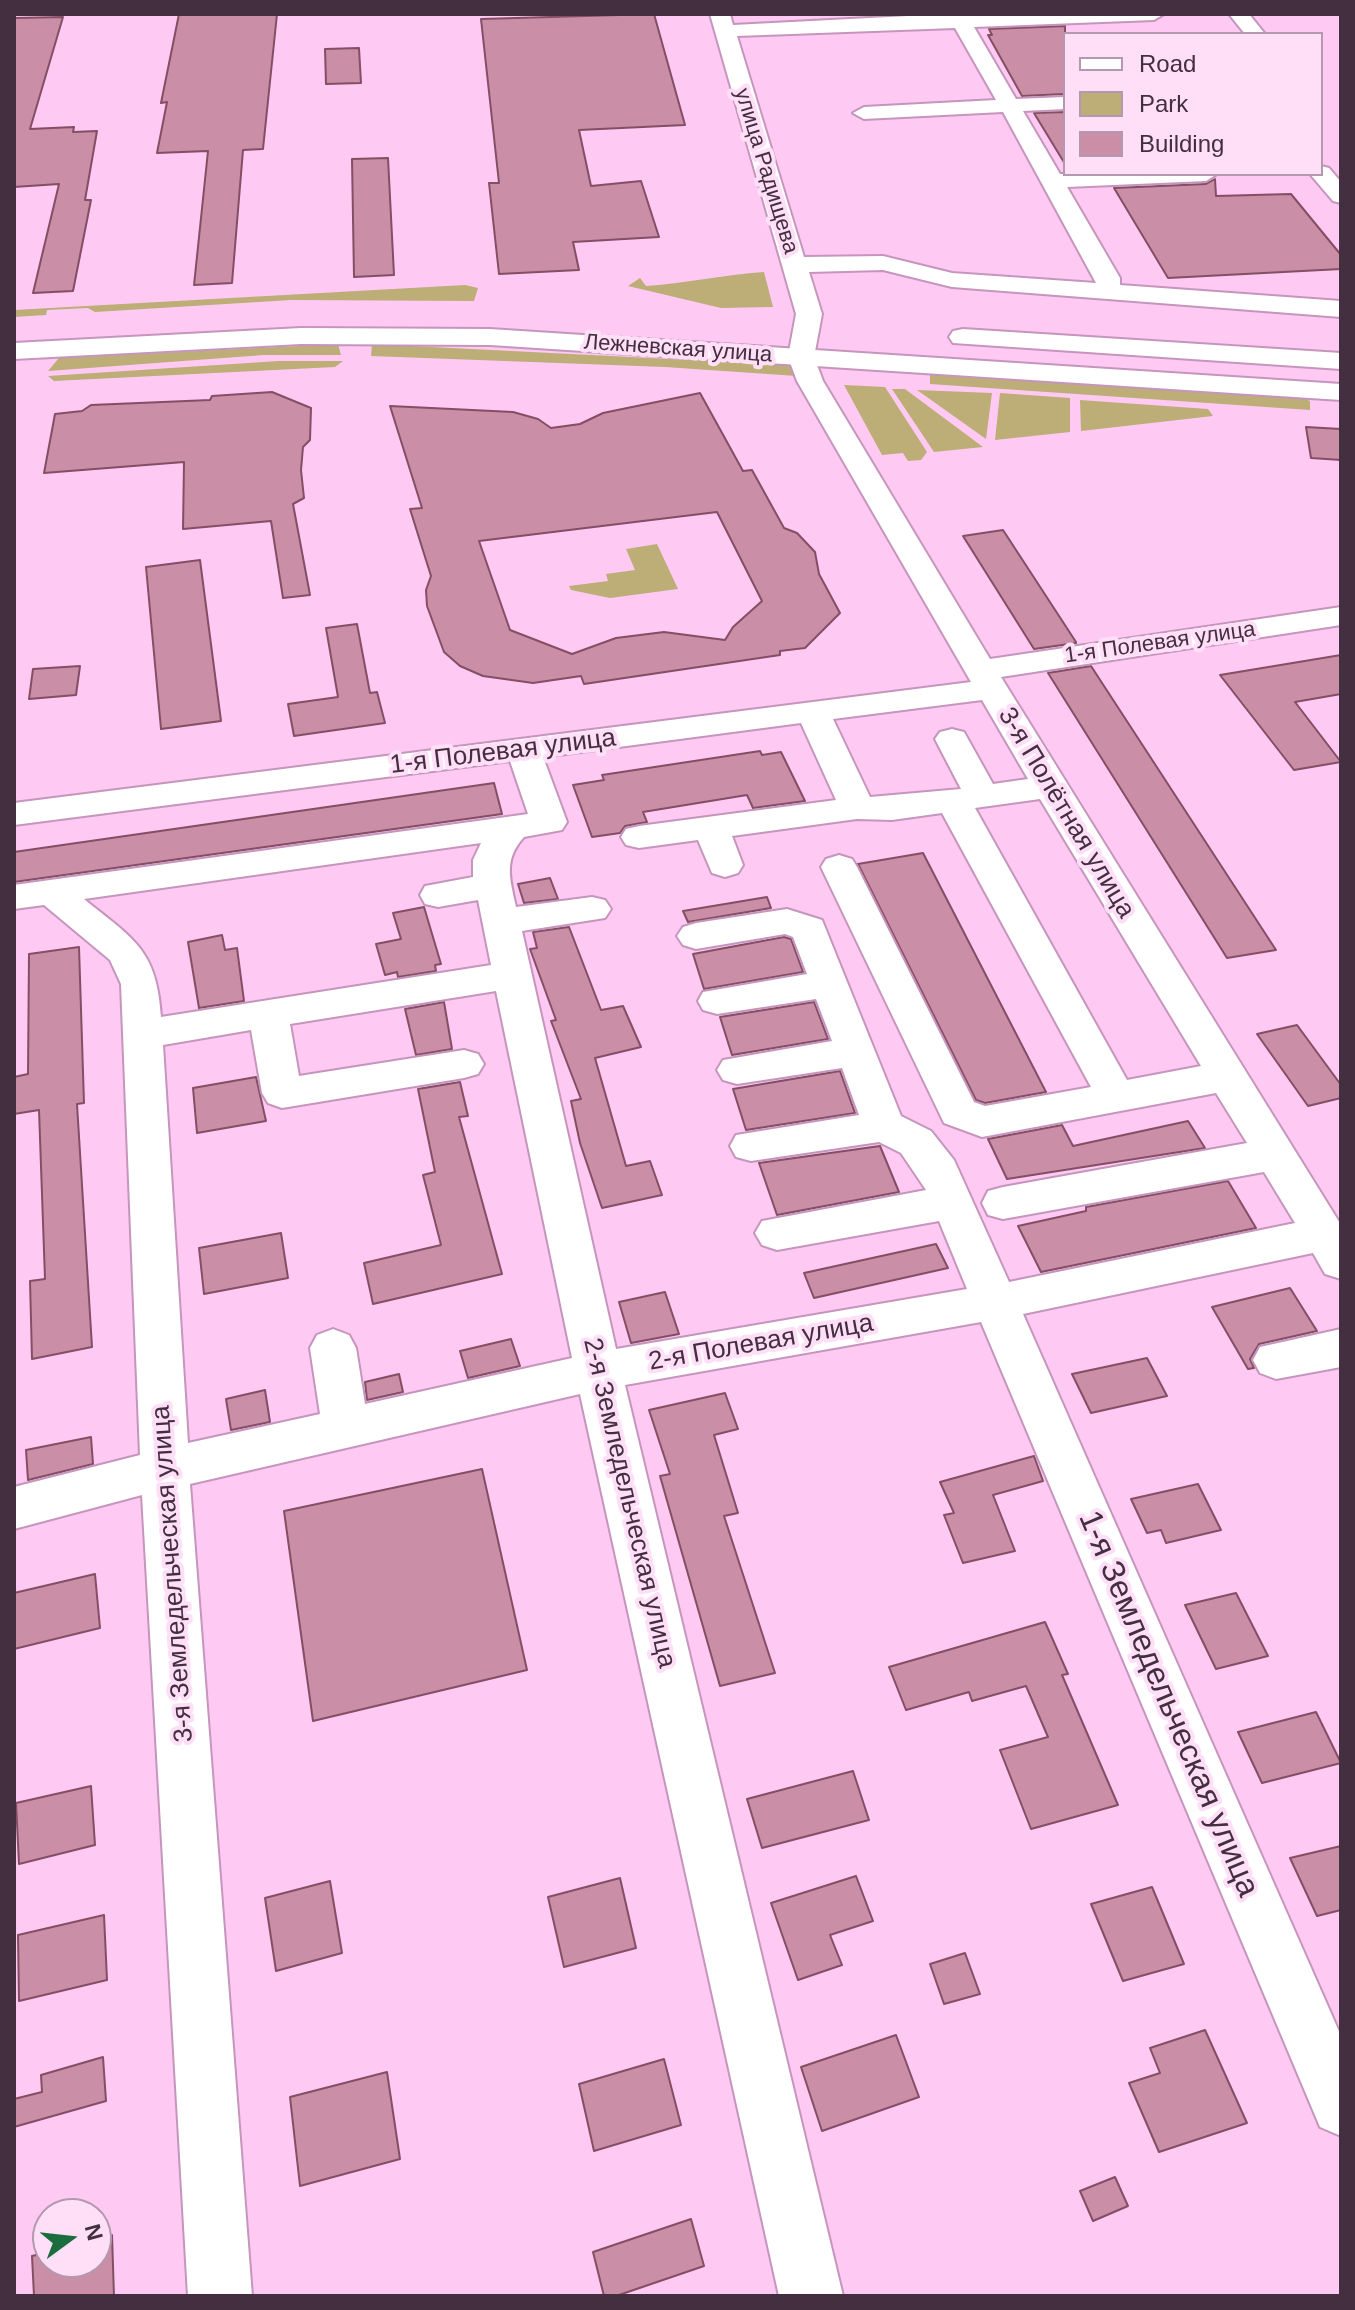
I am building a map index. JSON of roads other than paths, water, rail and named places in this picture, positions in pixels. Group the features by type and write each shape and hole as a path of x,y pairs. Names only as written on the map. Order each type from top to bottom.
{"highway":[{"name":"Лежневская улица","path":"775,325 837,329"},
{"path":"929,334 1341,361"},
{"name":"Лежневская улица","path":"14,351 226,338 422,335 1341,392"}],"street":[{"path":"722,22 960,18 1086,26 1118,15 1154,14"},
{"path":"1239,14 1253,32"},
{"path":"960,18 1108,278 1108,290"},
{"name":"улица Радищева","path":"722,22 809,314 801,357"},
{"path":"864,113 1063,103"},
{"path":"1323,175 1341,196"},
{"path":"1051,181 1162,176"},
{"path":"794,265 883,263 952,280 1341,309"},
{"name":"3-я Полётная улица","path":"801,357 810,381 986,680 1332,1248"},
{"name":"1-я Полевая улица","path":"14,814 813,712 1341,616"},
{"path":"813,712 857,808"},
{"path":"952,739 968,799 1116,1096"},
{"path":"32,894 549,822 523,749"},
{"path":"639,837 857,808 892,809 1050,787"},
{"path":"711,827 725,865"},
{"name":"2-я Земледельческая улица","path":"512,828 492,850 490,867 493,886 598,1371 811,2296"},
{"path":"839,867 959,1112 982,1122 1227,1076"},
{"path":"438,895 493,886"},
{"name":"3-я Земледельческая улица","path":"32,894 126,953 140,984 165,1469 220,2296"},
{"path":"501,922 592,909"},
{"path":"696,936 787,921 809,929 884,1126 751,1146"},
{"path":"143,1034 513,975"},
{"path":"717,1001 830,984"},
{"path":"268,1014 282,1093 464,1064"},
{"path":"737,1070 856,1052"},
{"name":"1-я Земледельческая улица","path":"884,1126 916,1142 939,1171 1341,2106"},
{"path":"1003,1203 1275,1154"},
{"path":"777,1233 953,1202"},
{"name":"2-я Полевая улица","path":"14,1508 165,1469 598,1371 1332,1248"},
{"path":"333,1348 346,1429"},
{"path":"1276,1360 1341,1348"}]}
